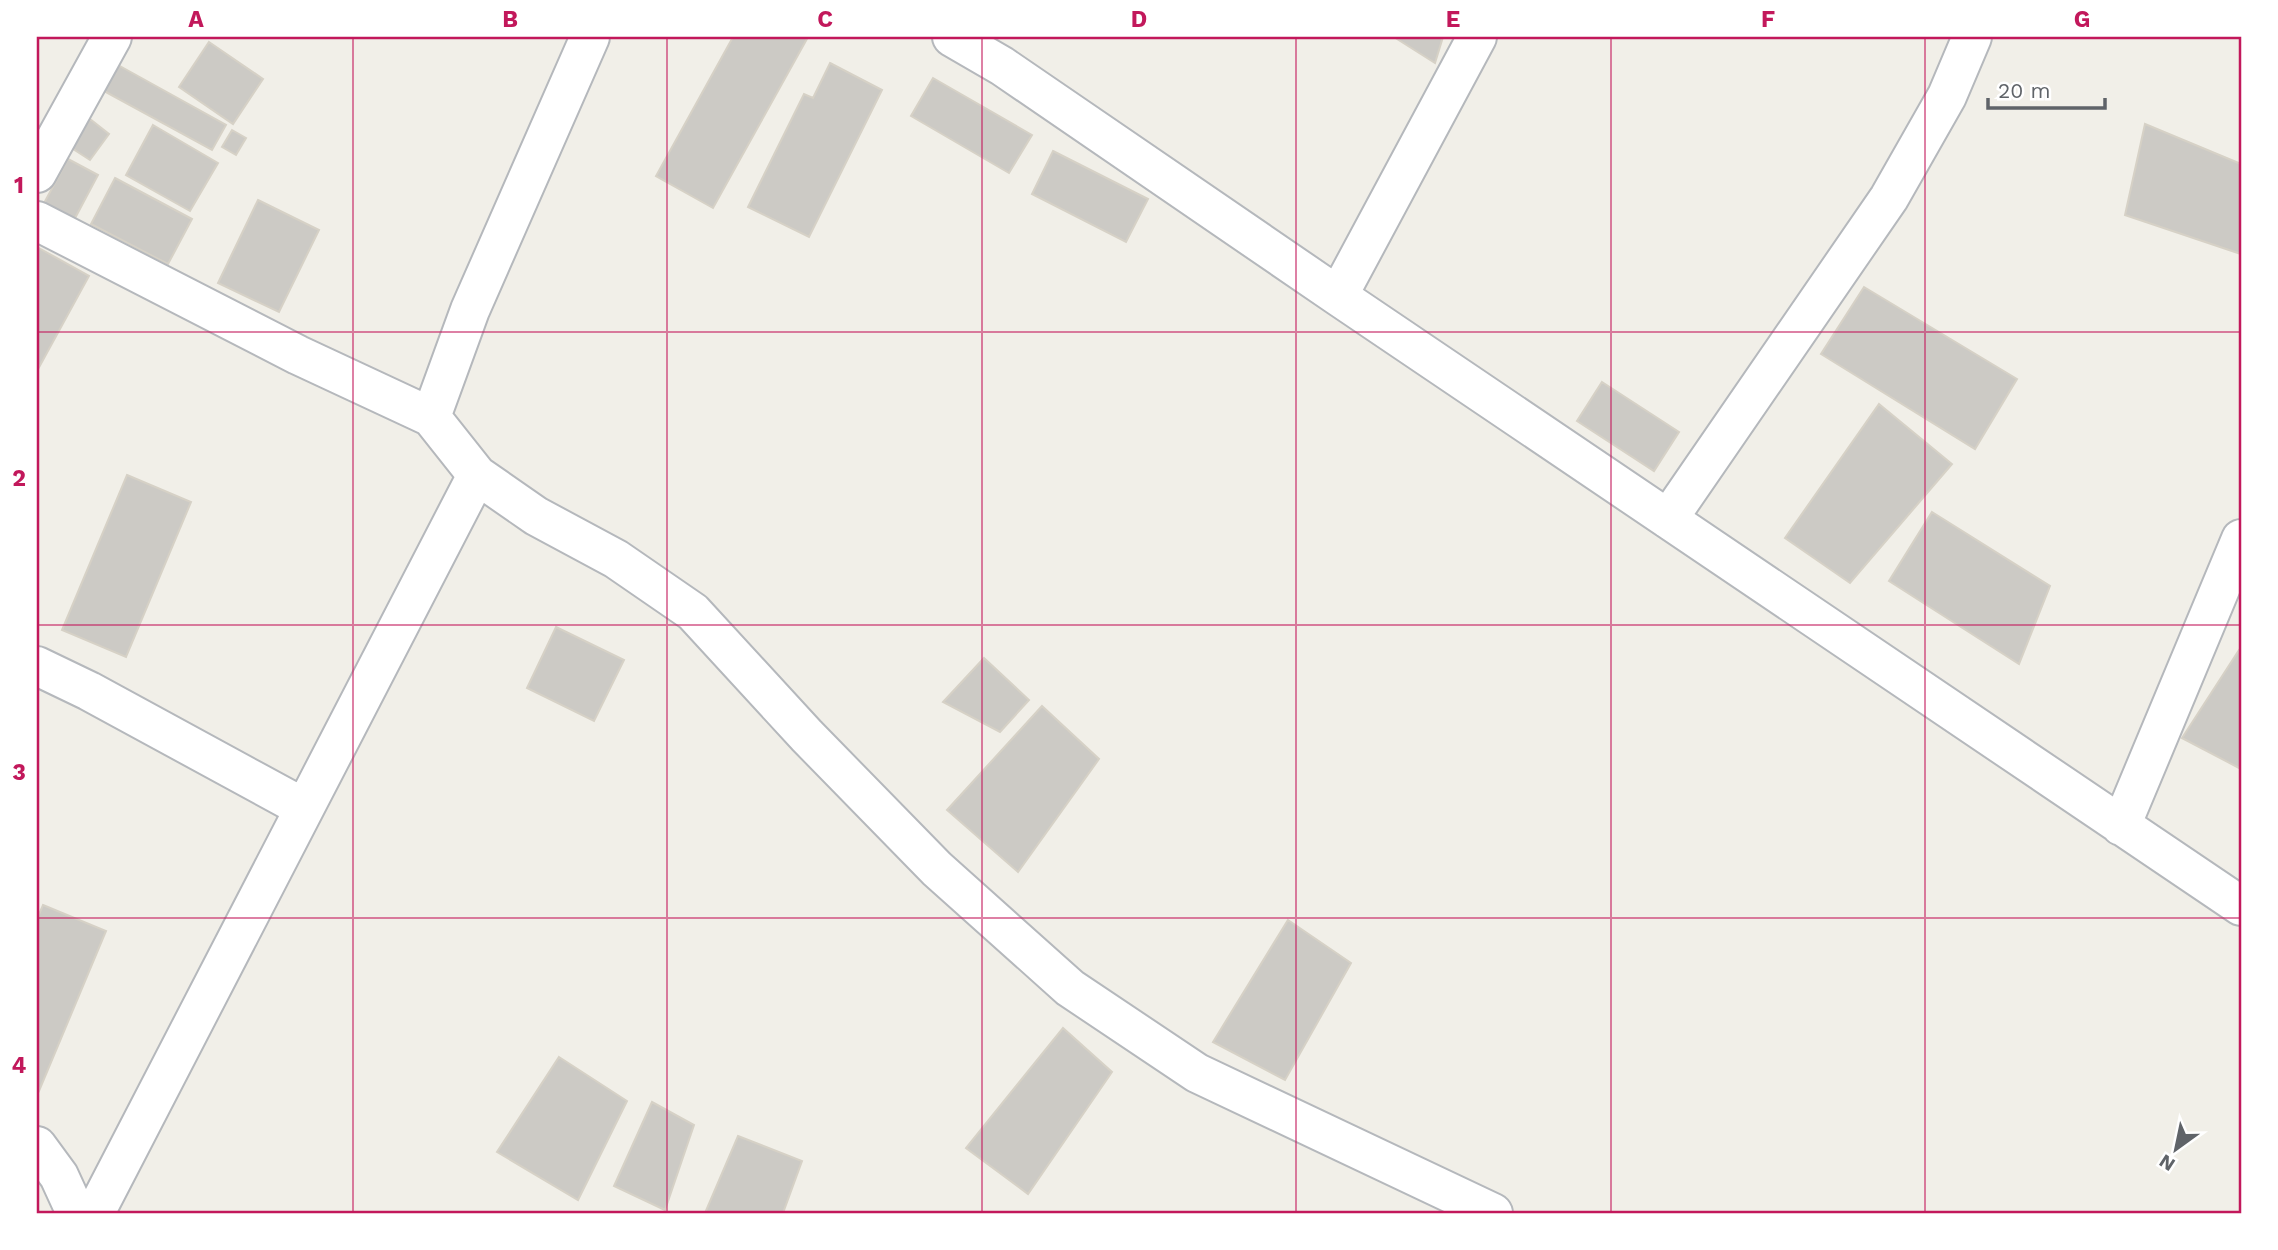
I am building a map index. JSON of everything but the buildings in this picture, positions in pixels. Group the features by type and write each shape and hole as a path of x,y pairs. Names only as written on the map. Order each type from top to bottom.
{"street":[{"path":"37,173 112,37"},
{"path":"431,417 470,310 590,37"},
{"path":"952,37 1002,66 2241,906"},
{"path":"1338,296 1477,37"},
{"path":"1668,519 1889,198 1947,96 1972,37"},
{"path":"37,221 298,355 431,417 477,475 536,516 616,559 693,612 807,736 937,869 1070,988 1197,1073 1493,1213"},
{"path":"95,1213 477,475"},
{"path":"2121,826 2241,539"},
{"path":"37,666 89,691 304,808"},
{"path":"37,1146 59,1176 76,1213"}]}
